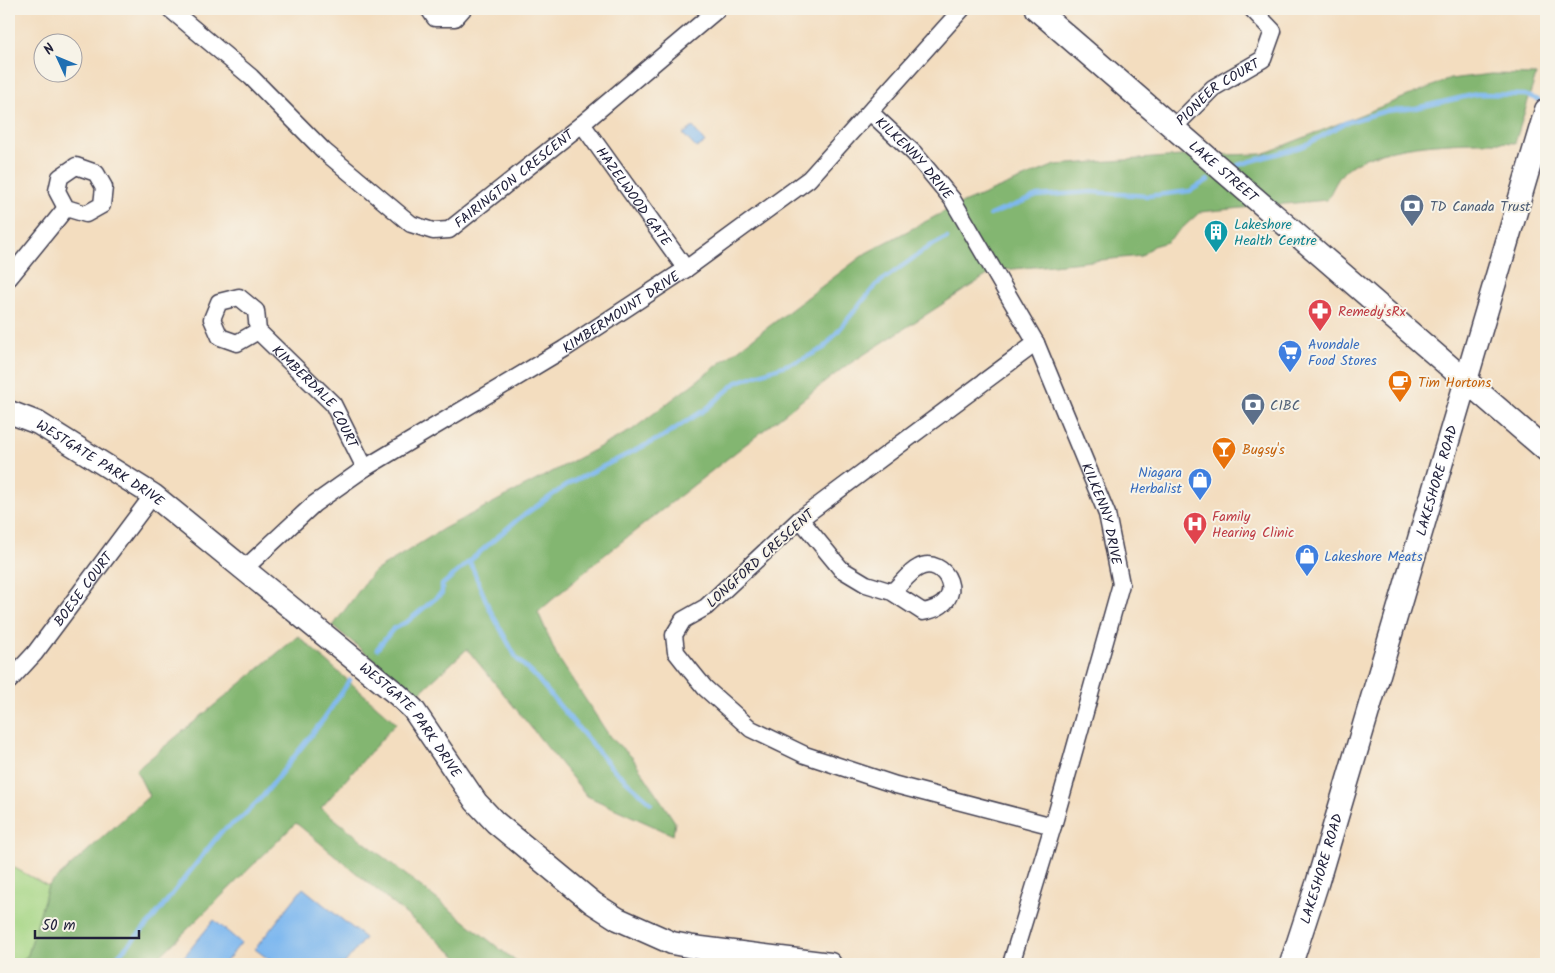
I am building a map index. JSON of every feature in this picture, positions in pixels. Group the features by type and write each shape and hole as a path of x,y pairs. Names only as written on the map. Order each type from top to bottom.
{"street":[{"name":"FAIRINGTON CRESCENT","path":"170,9 251,77 331,157 411,224 433,231 449,230 582,124 718,9"},
{"path":"429,9 435,18 455,18 463,9"},
{"name":"KIMBERMOUNT DRIVE","path":"243,570 314,504 365,468 564,349 686,269 809,178 962,9"},
{"name":"LAKE STREET","path":"1036,9 1546,450"},
{"name":"PIONEER COURT","path":"1172,128 1214,88 1263,59 1274,31 1252,9"},
{"name":"KILKENNY DRIVE","path":"870,112 914,153 952,200 1036,343 1107,514 1121,584 1053,826 1011,964"},
{"name":"LAKESHORE ROAD","path":"1291,964 1317,884 1546,112"},
{"name":"HAZELWOOD GATE","path":"582,124 686,269"},
{"path":"9,278 66,208"},
{"name":"KIMBERDALE COURT","path":"258,331 333,404 365,468"},
{"name":"LONGFORD CRESCENT","path":"1036,343 800,519 706,607 683,620 674,635 676,652 691,671 705,688 751,729 805,755 896,785 1053,826"},
{"name":"WESTGATE PARK DRIVE","path":"9,412 38,423 153,495 398,695 413,709 476,802 495,822 593,903 618,919 672,943 830,964"},
{"name":"BOESE COURT","path":"9,681 35,653 153,495"},
{"path":"800,519 841,569 866,584 892,592"}],"green space":[{"path":"1491,74 1536,75 1515,143 1453,143 1404,148 1382,153 1363,159 1344,171 1327,200 1200,212 1167,242 1153,246 1141,256 994,271 843,368 602,557 538,612 557,656 610,737 632,757 675,822 673,835 587,796 467,649 417,695 333,626 372,573 443,529 632,430 866,253 953,207 1055,165 1181,156 1263,154 1450,79"},
{"path":"298,636 396,723 321,808 519,964 466,964 296,823 152,964 18,964 28,955 48,886 149,796 136,770"},
{"path":"9,865 48,886 28,955 18,964 9,964"}],"water":[{"path":"693,127 705,143 696,148 683,134"},
{"path":"303,888 365,938 344,964 275,964 255,949"},
{"path":"214,920 241,943 224,964 178,964"}],"waterway":[{"path":"1238,165 1304,146 1345,123 1386,111 1416,108 1477,94 1525,95 1545,102"},
{"path":"990,215 1037,196 1091,192 1148,196 1190,191 1208,180"},
{"path":"377,649 393,629 408,621 442,593 442,585 517,520 568,484 662,437 706,409 737,382 803,359 824,348 876,285 930,246 947,238"},
{"path":"470,562 489,608 517,659 534,675 611,767 651,803"},
{"path":"110,964 151,921 221,832 241,818 263,796 323,720 350,680"}],"place":[{"name":"TD Canada Trust","path":"1412,227"},
{"name":"Lakeshore Health Centre","path":"1216,253"},
{"name":"Remedy'sRx","path":"1320,332"},
{"name":"Avondale Food Stores","path":"1290,373"},
{"name":"Tim Hortons","path":"1400,403"},
{"name":"CIBC","path":"1253,426"},
{"name":"Bugsy's","path":"1224,470"},
{"name":"Niagara Herbalist","path":"1200,501"},
{"name":"Family Hearing Clinic","path":"1195,545"},
{"name":"Lakeshore Meats","path":"1307,577"}]}
